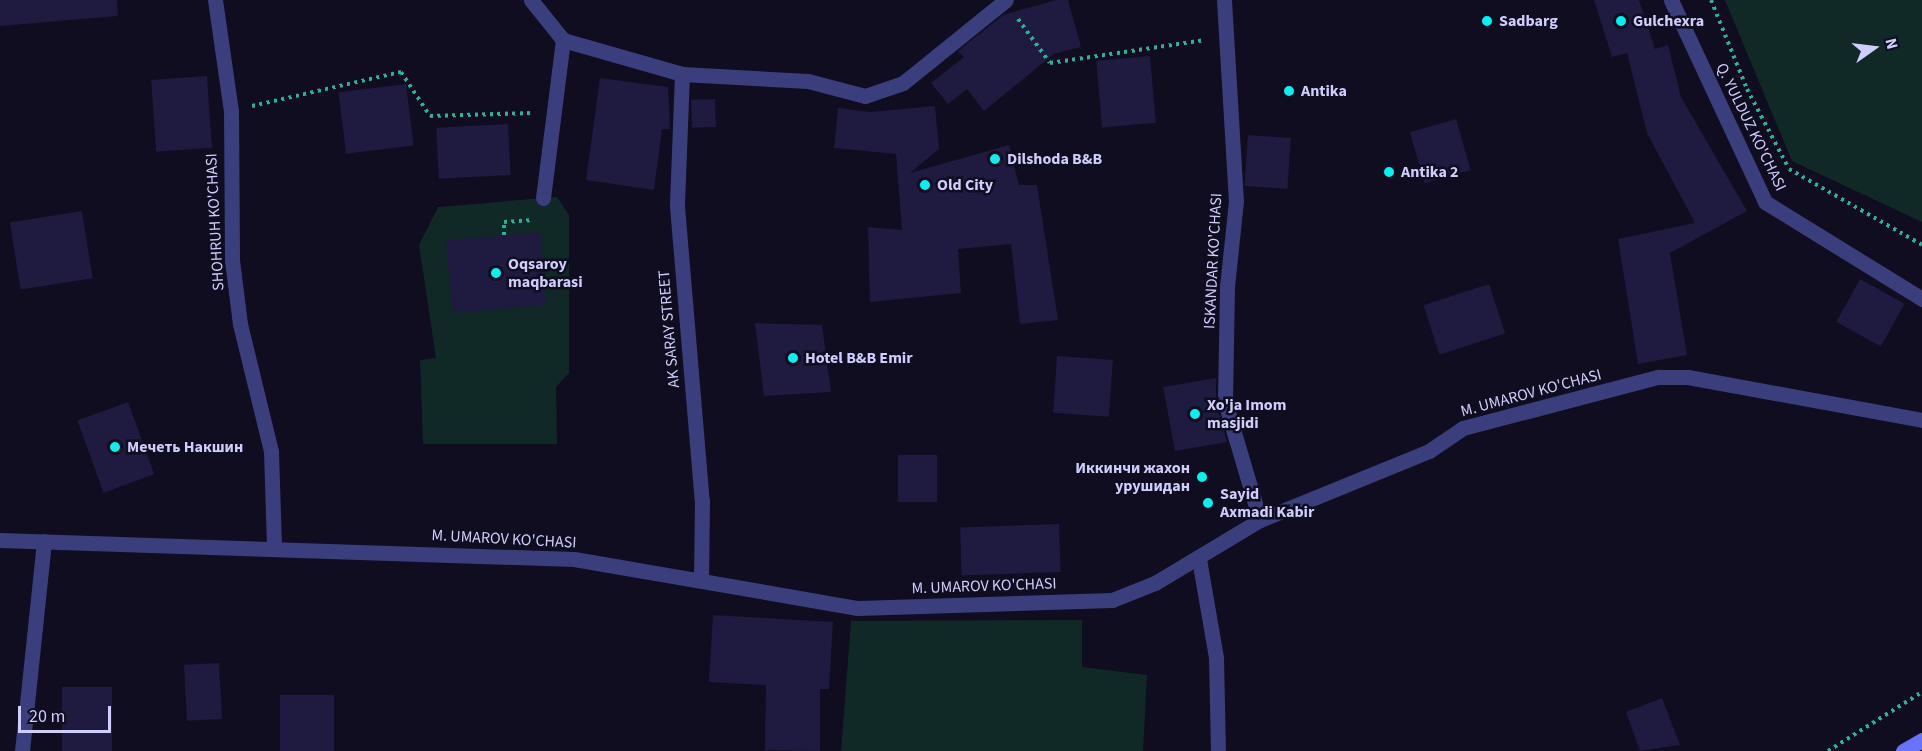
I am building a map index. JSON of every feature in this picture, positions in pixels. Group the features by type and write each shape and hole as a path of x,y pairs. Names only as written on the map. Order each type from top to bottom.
{"main road":[{"path":"1903,751 1922,740"}],"street":[{"name":"SHOHRUH KO'CHASI","path":"215,0 231,111 232,260 240,324 271,451 273,547"},
{"path":"531,0 563,40 682,74 808,81 865,96 903,83 1010,6"},
{"name":"ISKANDAR KO'CHASI","path":"1224,0 1236,201 1227,286 1225,402 1260,520"},
{"name":"Q. YULDUZ KO'CHASI","path":"1671,0 1765,202 1922,298"},
{"path":"543,198 563,40"},
{"name":"AK SARAY STREET","path":"682,74 678,206 702,501 701,580"},
{"name":"M. UMAROV KO'CHASI","path":"0,540 273,547 574,559 858,608 1112,600 1199,559 1260,520 1429,451 1463,428 1658,377 1688,377 1922,420"},
{"path":"22,751 44,541"},
{"path":"1199,559 1216,657 1218,751"}],"path":[{"path":"1711,0 1747,89 1789,170 1922,245"},
{"path":"1010,6 1050,63 1226,37"},
{"path":"231,111 402,72 430,116 554,113"},
{"path":"504,235 504,222 543,219 543,198"},
{"path":"1828,751 1922,692"}],"green space":[{"path":"1725,0 1922,0 1922,222 1792,161"},
{"path":"557,197 569,215 569,373 556,387 557,444 423,444 420,360 436,358 419,245 438,207"},
{"path":"1082,620 1082,667 1147,675 1143,751 841,751 851,621"}],"building":[{"path":"0,0 117,0 118,16 0,26"},
{"path":"1056,0 1068,0 1081,47 1054,54 984,111 967,89 948,104 931,83 964,57 958,51 1003,15"},
{"path":"1594,0 1639,0 1655,49 1668,45 1681,97 1747,211 1670,253 1687,355 1638,364 1618,239 1695,223 1647,133 1627,53 1612,57"},
{"path":"1150,56 1156,123 1102,127 1096,61"},
{"path":"207,76 212,148 156,152 151,80"},
{"path":"600,78 668,87 670,129 662,129 654,190 586,180"},
{"path":"406,84 414,146 346,154 339,92"},
{"path":"715,99 716,127 692,128 691,100"},
{"path":"935,106 939,149 910,173 1009,145 1019,185 1037,185 1058,320 1020,324 1011,244 958,249 961,293 870,302 868,227 902,230 896,154 834,148 838,108 870,112"},
{"path":"1456,119 1471,170 1424,183 1410,132"},
{"path":"508,124 511,175 439,179 436,128"},
{"path":"1248,135 1291,138 1287,189 1244,186"},
{"path":"82,211 93,278 21,290 10,222"},
{"name":"Oqsaroy maqbarasi","path":"540,232 546,305 453,313 446,240"},
{"path":"1860,279 1905,304 1881,347 1836,322"},
{"path":"1489,284 1505,333 1439,355 1423,305"},
{"name":"Hotel B&B Emir","path":"755,323 822,325 831,392 764,396"},
{"path":"1057,356 1113,360 1109,417 1053,413"},
{"name":"Xo'ja Imom masjidi","path":"1216,378 1216,404 1227,442 1175,451 1163,387"},
{"name":"Мечеть Накшин","path":"128,402 154,474 104,493 77,420"},
{"path":"898,455 937,455 937,502 898,502"},
{"path":"1059,524 1061,572 962,575 960,527"},
{"path":"713,615 833,622 829,689 820,689 820,751 765,750 766,685 709,682"},
{"path":"219,663 222,719 187,721 184,665"},
{"path":"62,687 112,687 112,751 62,751"},
{"path":"280,695 334,695 334,751 280,751"},
{"path":"1662,698 1680,745 1640,751 1626,712"}],"place":[{"name":"Sadbarg","path":"1487,21"},
{"name":"Gulchexra","path":"1621,21"},
{"name":"Antika","path":"1289,91"},
{"name":"Dilshoda B&B","path":"995,159"},
{"name":"Antika 2","path":"1389,172"},
{"name":"Old City","path":"925,185"},
{"name":"Oqsaroy maqbarasi","path":"496,273"},
{"name":"Hotel B&B Emir","path":"793,358"},
{"name":"Xo'ja Imom masjidi","path":"1195,414"},
{"name":"Мечеть Накшин","path":"115,447"},
{"name":"Иккинчи жахон урушидан","path":"1202,477"},
{"name":"Sayid Axmadi Kabir","path":"1208,503"}]}
